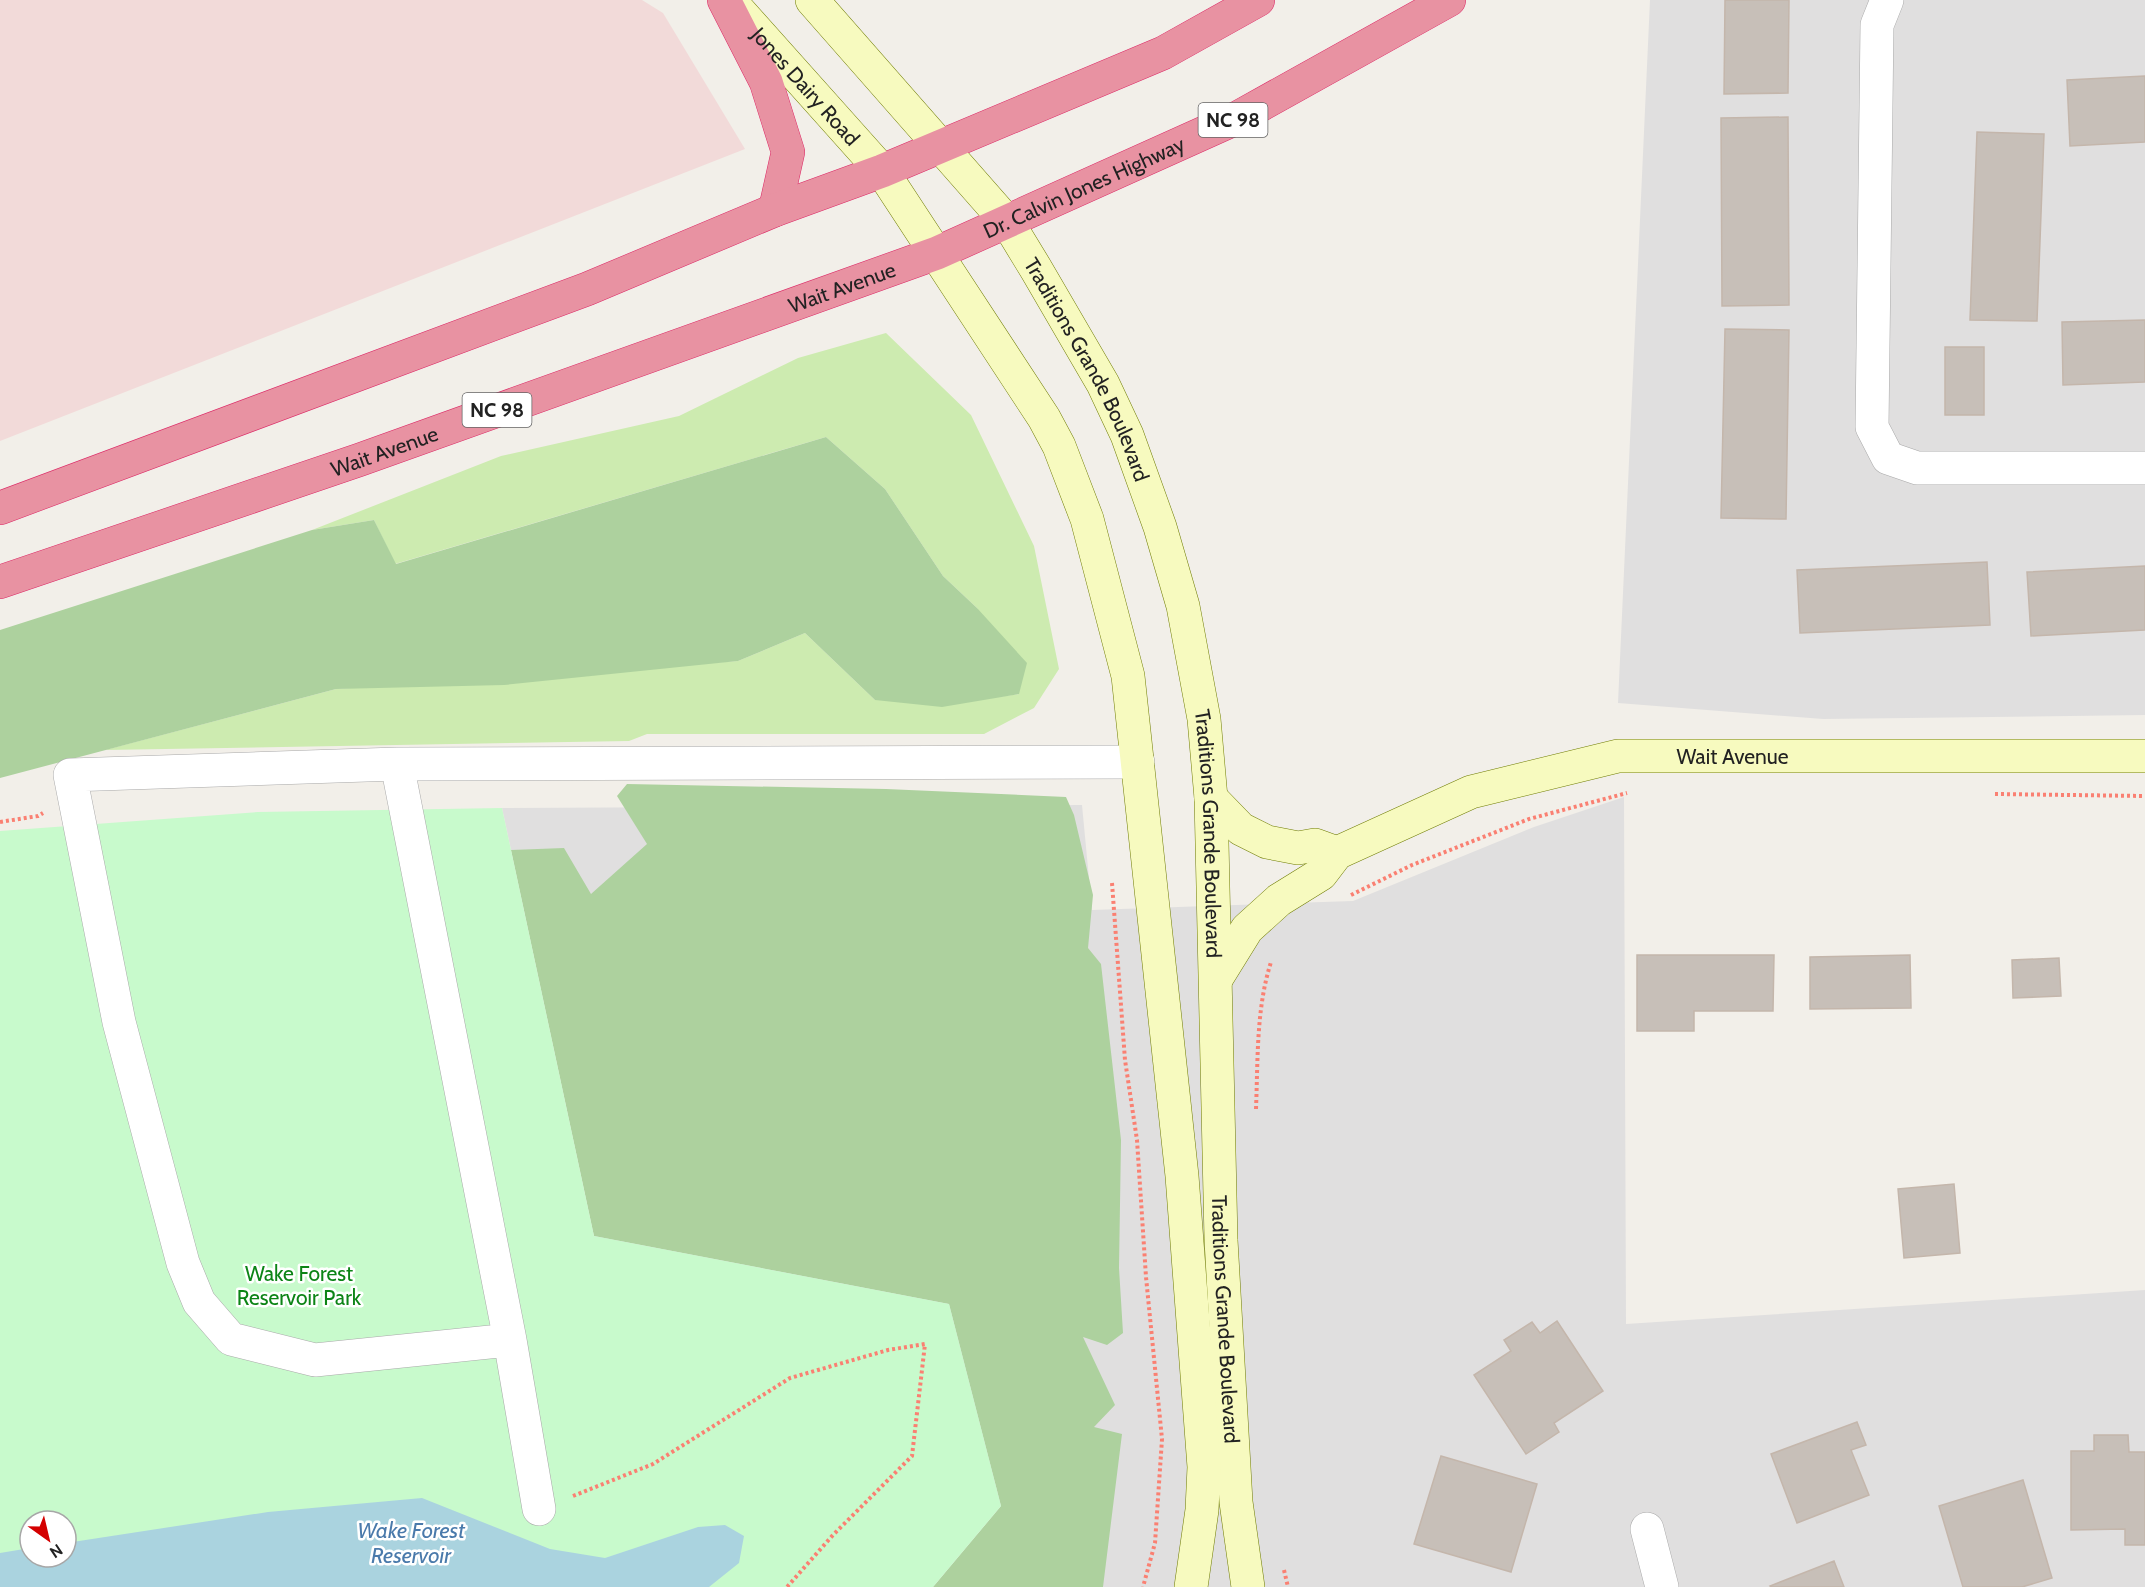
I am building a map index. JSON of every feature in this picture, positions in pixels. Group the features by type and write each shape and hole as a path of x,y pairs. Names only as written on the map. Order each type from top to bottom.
{"highway":[{"path":"724,0 766,82 788,152 775,210"},
{"path":"0,508 587,290 775,210 882,171 1163,53 1258,0"},
{"name":"Dr. Calvin Jones Highway","path":"938,253 1237,118 1449,0"},
{"name":"Wait Avenue","path":"0,582 359,460 938,253"}],"main road":[{"name":"Jones Dairy Road","path":"729,0 882,171"},
{"path":"812,0 941,146"},
{"name":"Traditions Grande Boulevard","path":"941,146 1008,223 1103,384 1127,435 1161,527 1183,606 1204,719 1211,798 1218,1141 1231,1416 1242,1557 1248,1587"},
{"name":"Traditions Grande Boulevard","path":"882,171 938,253 1044,418 1087,519 1128,676 1182,1176 1204,1467 1202,1510 1191,1587"},
{"name":"Wait Avenue","path":"1337,853 1471,792 1618,756 2145,756"},
{"path":"1211,798 1241,829 1267,842 1298,848 1315,845 1337,853 1321,874 1279,900 1247,929 1233,948 1216,981"}],"street":[{"path":"1887,0 1877,25 1872,427 1888,458 1917,468 2145,468"},
{"path":"510,1340 315,1360 231,1339 199,1302 183,1263 119,1022 70,775 397,764 1138,762"},
{"path":"397,764 510,1340 538,1509"},
{"path":"1647,1529 1662,1587"}],"path":[{"path":"1349,896 1412,865 1529,819 1629,793"},
{"path":"1112,881 1125,1060 1137,1140 1146,1277 1162,1439 1155,1543 1143,1587"},
{"path":"1256,1114 1262,990 1271,962 1277,952"},
{"path":"538,1509 653,1464 790,1378 888,1350 924,1344 912,1456 833,1535 787,1587"},
{"path":"1282,1564 1288,1587"}],"shaded area":[{"path":"0,0 642,0 663,13 745,149 0,441"},
{"path":"1650,0 2145,0 2145,715 1823,719 1618,703"},
{"path":"1624,797 1626,1324 2145,1290 2145,1587 933,1587 1001,1506 594,1236 502,808 1082,805 1092,910 1353,901 1534,827"}],"green space":[{"path":"886,333 971,415 1034,546 1059,669 1034,708 984,734 647,734 629,741 105,750 336,689 738,661 805,633 875,700 982,699 1019,694 977,608 943,576 885,489 826,437 395,564 374,520 312,530 501,456 679,416 798,358"},
{"path":"826,437 885,489 943,576 977,608 1027,663 1019,694 942,707 875,700 805,633 738,661 504,685 336,689 0,778 0,630 312,530 374,520 396,564"},
{"path":"627,784 886,789 1066,797 1074,815 1093,895 1088,948 1101,964 1121,1140 1119,1268 1123,1333 1107,1345 1083,1337 1115,1405 1094,1427 1122,1434 1103,1587 933,1587 1001,1506 949,1304 594,1236 511,850 564,848 591,894 647,844 617,796"},
{"name":"Wake Forest Reservoir Park","path":"502,808 594,1236 949,1304 1001,1506 933,1587 0,1587 0,831 258,812"}],"water":[{"name":"Wake Forest Reservoir","path":"422,1498 550,1549 605,1558 698,1527 725,1525 744,1536 739,1563 709,1587 0,1587 0,1553 18,1550 18,1569 78,1569 78,1541 268,1512"}],"building":[{"path":"1725,0 1789,0 1788,93 1724,94"},
{"path":"2145,76 2145,142 2070,146 2067,80"},
{"path":"1788,117 1789,305 1722,306 1721,118"},
{"path":"1977,132 2044,134 2037,321 1970,320"},
{"path":"2145,320 2145,382 2063,385 2062,322"},
{"path":"1725,329 1789,330 1786,519 1721,518"},
{"path":"1945,347 1984,347 1984,415 1945,415"},
{"path":"1987,562 1990,625 1800,633 1797,570"},
{"path":"2145,566 2145,630 2031,636 2027,572"},
{"path":"1637,955 1774,955 1773,1011 1694,1011 1694,1031 1637,1031"},
{"path":"1910,955 1911,1008 1810,1009 1810,957"},
{"path":"2059,958 2061,996 2013,998 2012,960"},
{"path":"1954,1184 1960,1253 1904,1258 1898,1189"},
{"path":"1557,1321 1603,1391 1554,1423 1559,1432 1526,1454 1474,1375 1511,1351 1504,1340 1532,1322 1540,1333"},
{"path":"1857,1422 1866,1445 1851,1450 1869,1495 1797,1523 1771,1454"},
{"path":"2094,1435 2128,1435 2129,1452 2145,1452 2145,1545 2125,1545 2125,1529 2071,1530 2071,1451 2094,1451"},
{"path":"1441,1456 1537,1484 1511,1572 1414,1544"},
{"path":"2023,1480 2052,1578 2022,1587 1963,1587 1939,1506"},
{"path":"1834,1561 1844,1587 1770,1586"}]}
